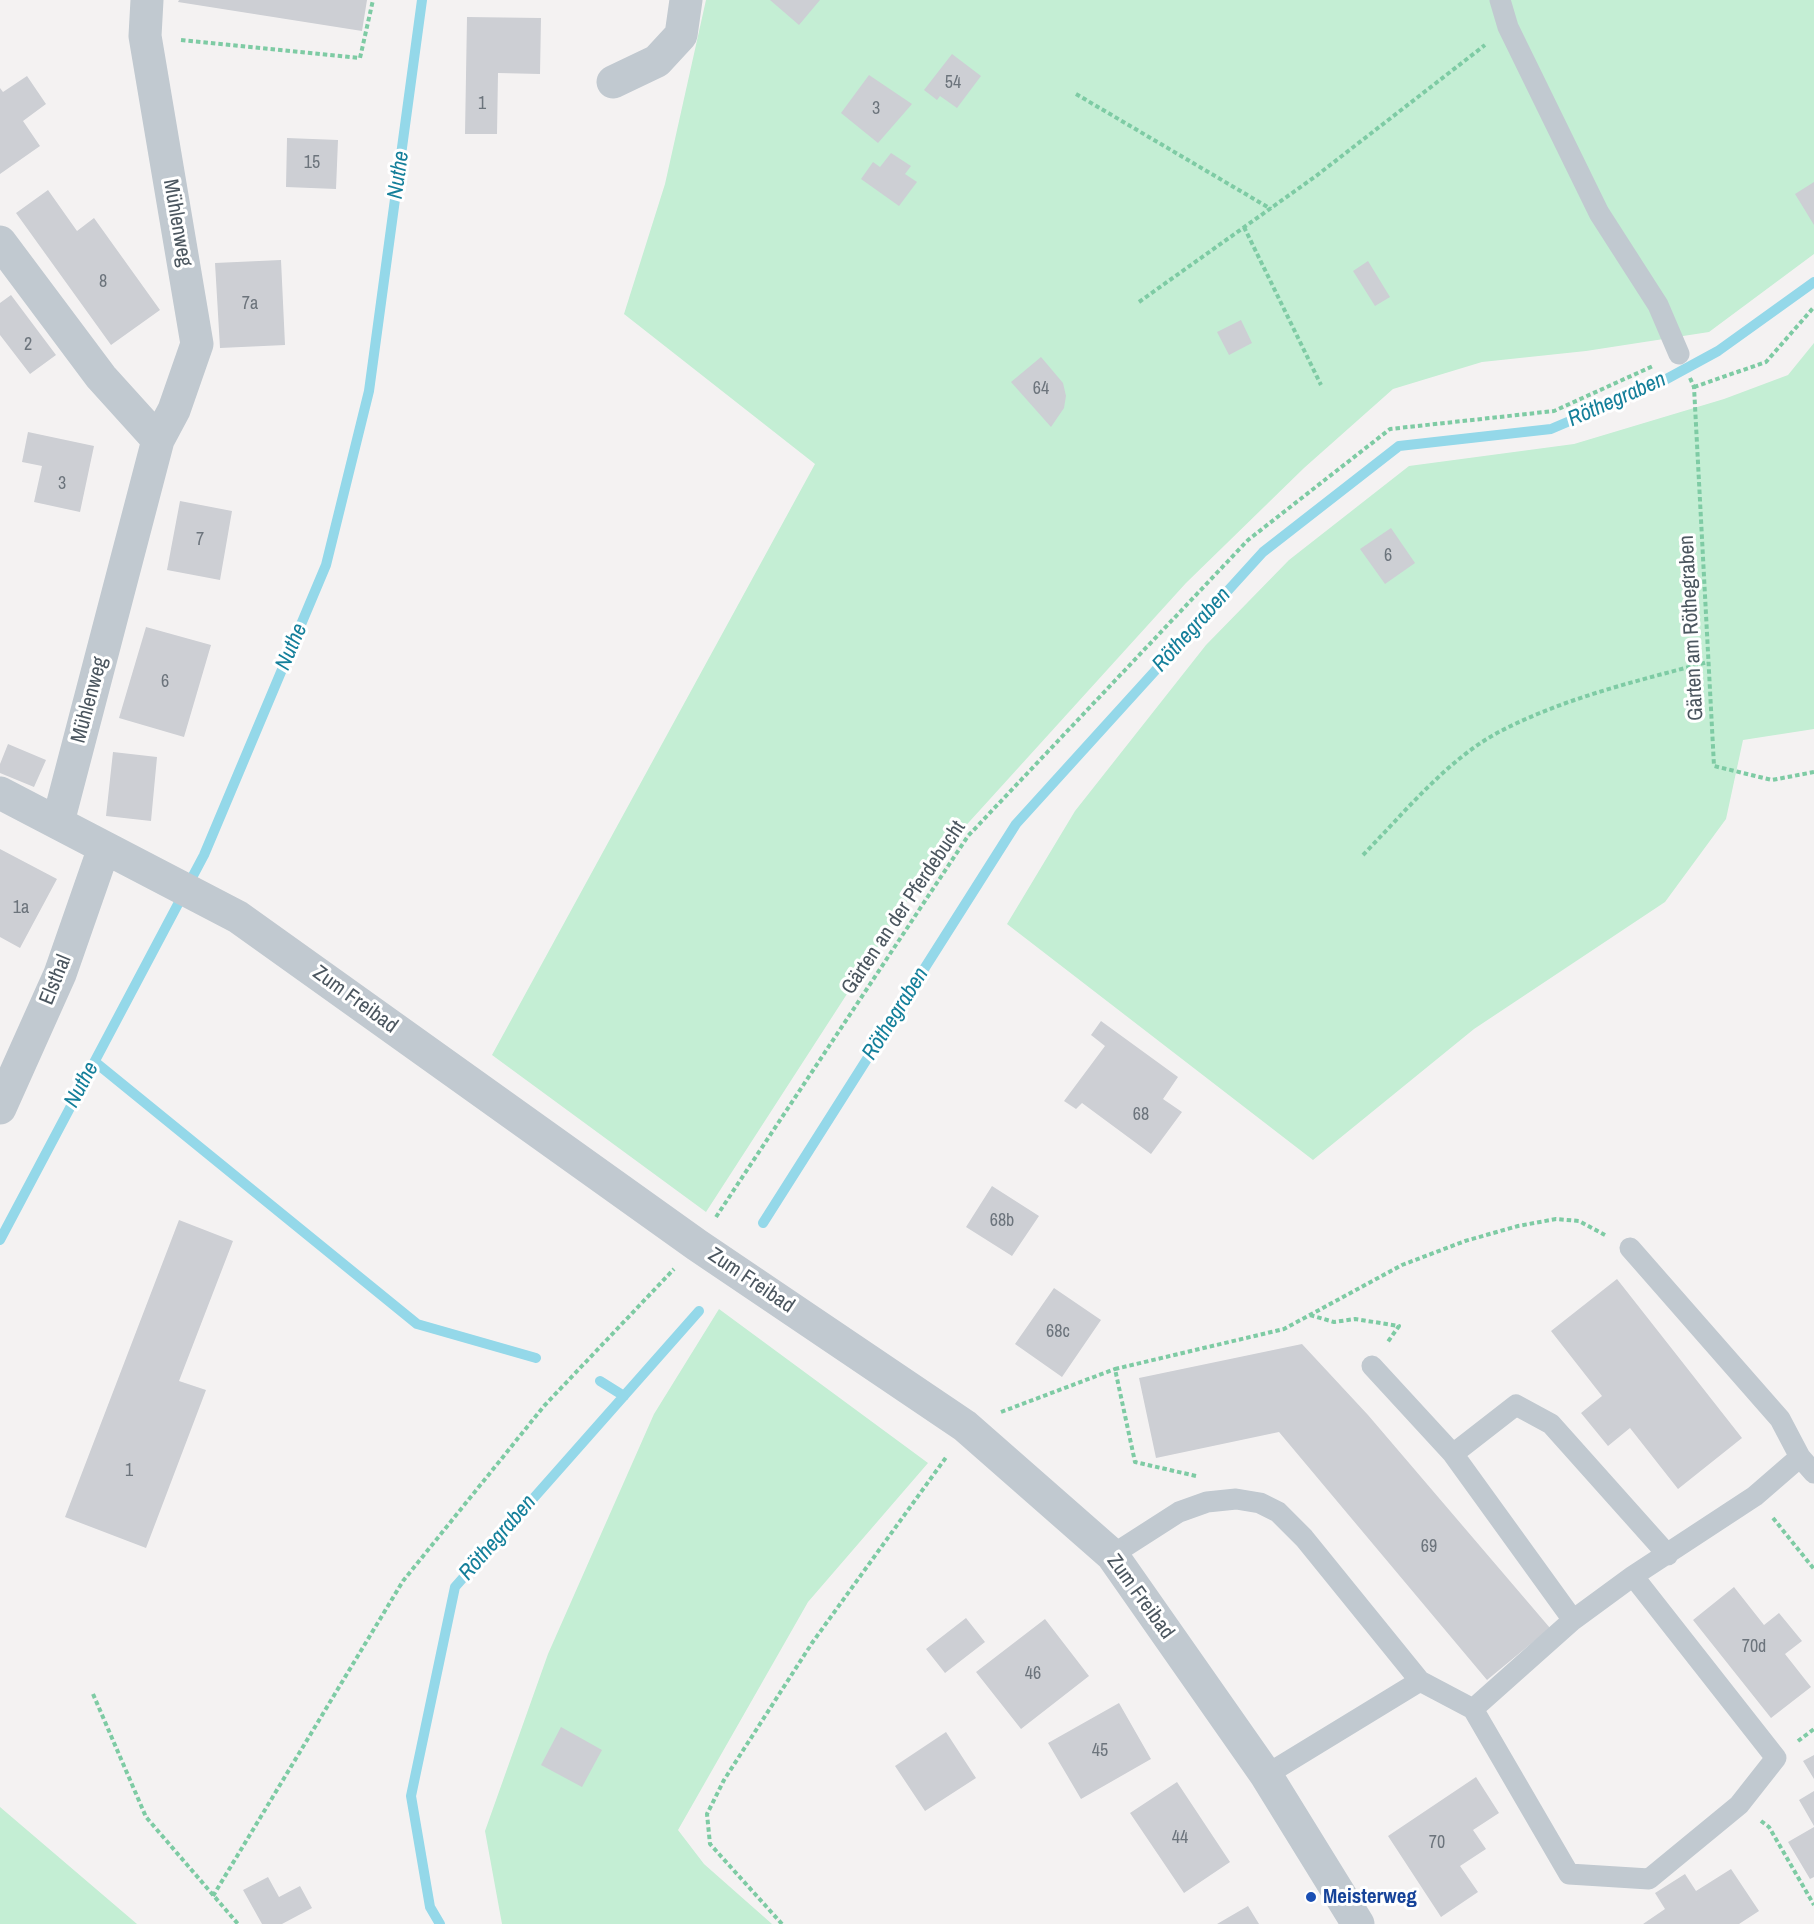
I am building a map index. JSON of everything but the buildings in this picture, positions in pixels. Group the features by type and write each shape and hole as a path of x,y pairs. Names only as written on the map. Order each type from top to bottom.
{"street":[{"name":"Mühlenweg","path":"58,822 158,440 174,410 197,344 145,36 147,0"},
{"path":"613,82 657,61 681,35 686,0"},
{"path":"0,242 101,377 158,440"},
{"name":"Zum Freibad","path":"0,793 238,917 697,1245 966,1426 1112,1555 1266,1775 1358,1924"},
{"name":"Elsthal","path":"0,1108 60,974 104,848"}],"lane":[{"path":"1500,0 1509,27 1599,213 1658,305 1679,354"},
{"path":"1473,1708 1573,1620 1633,1576 1755,1496 1807,1465 1780,1419 1630,1248"},
{"path":"1372,1366 1453,1454 1573,1620"},
{"path":"1453,1454 1516,1405 1551,1424 1668,1555"},
{"path":"1112,1555 1179,1512 1212,1502 1236,1500 1260,1503 1278,1512 1304,1538 1400,1660 1420,1681 1473,1708 1569,1874 1649,1879 1739,1805 1776,1758 1633,1576"},
{"path":"1266,1775 1420,1681"}],"path":[{"path":"145,36 360,58 373,0"},
{"path":"1139,302 1244,228 1509,27"},
{"path":"1076,94 1270,208"},
{"path":"1244,228 1321,385"},
{"name":"Gärten am Röthegraben","path":"1814,307 1766,362 1694,387 1714,766 1772,780 1814,772"},
{"name":"Gärten an der Pferdebucht","path":"213,1896 403,1581 544,1406 697,1245 968,836 1248,540 1390,429 1554,411 1679,354"},
{"path":"1363,855 1440,776 1496,734 1580,697 1708,662"},
{"path":"782,1924 710,1844 707,1814 724,1780 812,1643 876,1552 936,1475 966,1426 1115,1370 1284,1329 1402,1265 1465,1241 1518,1226 1556,1220 1579,1221 1630,1248"},
{"path":"1310,1315 1334,1322 1355,1319 1399,1326 1372,1366"},
{"path":"1115,1370 1135,1462 1194,1474 1208,1485 1212,1502"},
{"path":"1755,1496 1814,1569"},
{"path":"93,1694 146,1817 237,1924"},
{"path":"1739,1805 1768,1827 1814,1905"}],"green space":[{"path":"706,0 1814,0 1814,254 1709,332 1586,351 1482,362 1393,389 1304,468 1186,583 931,864 706,1212 492,1055 815,464 624,314 665,184"},
{"path":"1814,343 1814,729 1743,740 1726,819 1665,902 1474,1029 1313,1160 1007,924 1075,811 1206,645 1289,560 1409,466 1574,444 1724,399 1788,375"},
{"path":"719,1309 928,1463 808,1602 678,1830 704,1864 772,1924 502,1924 485,1831 548,1654 654,1414"},
{"path":"0,1807 137,1924 0,1924"}],"waterway":[{"name":"Nuthe","path":"0,1240 204,855 326,565 369,391 422,0"},
{"name":"Röthegraben","path":"763,1223 1016,824 1263,552 1399,446 1551,429 1661,382 1718,351 1814,282"},
{"path":"95,1062 417,1324 536,1358"},
{"name":"Röthegraben","path":"440,1924 430,1907 411,1796 455,1587 699,1311"},
{"path":"600,1381 624,1396"}],"place":[{"name":"Meisterweg","path":"1311,1897"}]}
